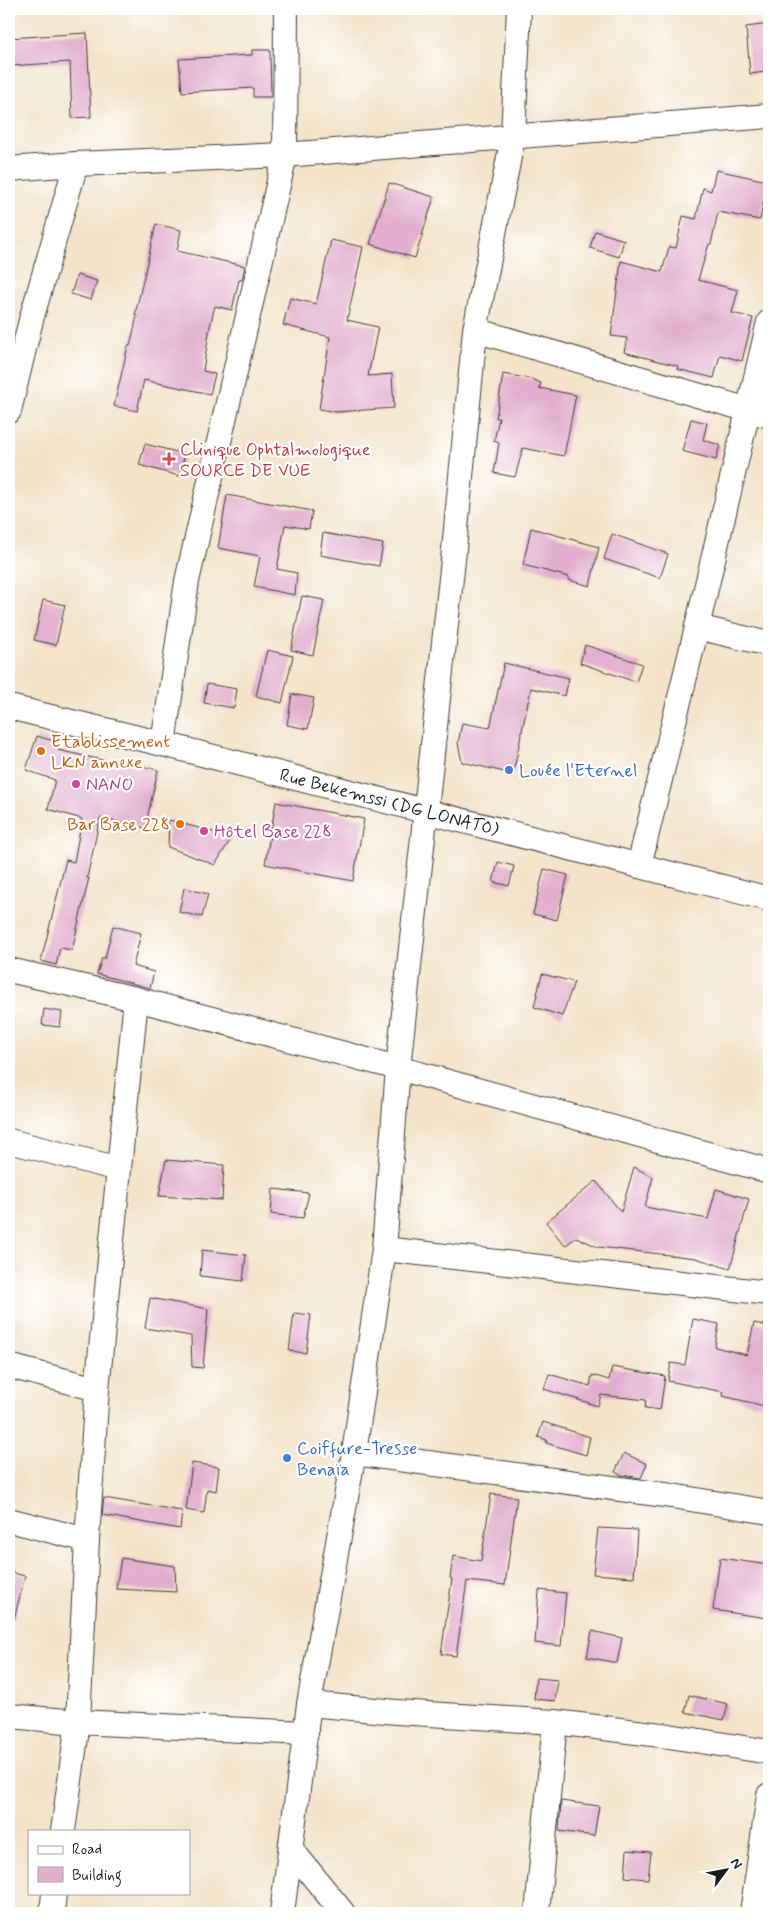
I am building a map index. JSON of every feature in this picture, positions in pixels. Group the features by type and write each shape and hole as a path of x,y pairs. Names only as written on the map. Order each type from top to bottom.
{"street":[{"path":"163,744 187,581 285,155 286,9"},
{"path":"282,1913 309,1704 354,1452 384,1249 398,1068 453,560 475,330 512,137 518,9"},
{"path":"9,169 76,164 285,155 769,116"},
{"path":"9,411 32,320 76,164"},
{"path":"639,866 697,627 759,413 769,322"},
{"path":"475,330 759,413"},
{"path":"697,627 769,644"},
{"name":"Rue Bekemssi (DG LONATO)","path":"9,707 163,744 769,899"},
{"path":"9,970 136,999 398,1068 769,1171"},
{"path":"63,1830 78,1722 97,1389 136,999"},
{"path":"9,1141 119,1169"},
{"path":"384,1249 769,1293"},
{"path":"9,1366 97,1389"},
{"path":"354,1452 672,1496 769,1512"},
{"path":"9,1520 87,1540"},
{"path":"309,1704 555,1722 669,1736 769,1752"},
{"path":"9,1716 78,1722 306,1733"},
{"path":"537,1913 555,1722"},
{"path":"752,1913 769,1795"},
{"path":"291,1849 343,1913"},
{"path":"52,1913 54,1894"}],"building":[{"path":"769,24 769,64 765,64 766,72 750,74 746,27"},
{"path":"87,33 91,117 72,118 70,62 9,66 9,38"},
{"path":"252,50 270,50 271,97 253,97 253,88 182,92 179,59 252,55"},
{"path":"716,170 767,181 760,220 718,212 711,244 709,244 698,280 738,290 732,313 753,318 742,361 720,355 714,378 677,369 678,366 624,352 627,338 611,336 621,261 662,272 669,247 676,248 683,216 696,219 703,188 711,191"},
{"path":"389,183 434,197 415,258 370,244"},
{"path":"156,224 181,230 177,251 245,266 242,280 239,280 232,310 215,306 203,371 215,374 210,394 144,380 137,411 114,406 137,316 135,315"},
{"path":"595,231 624,240 619,257 590,248"},
{"path":"331,240 363,247 347,320 378,327 368,376 392,374 394,408 336,412 319,409 330,337 283,325 290,298 316,304"},
{"path":"77,275 97,281 91,300 71,294"},
{"path":"503,374 531,379 541,383 539,388 576,395 564,456 523,448 515,477 494,473 499,443 494,441 499,418 496,418"},
{"path":"691,419 707,423 703,440 720,445 716,460 682,451"},
{"path":"145,444 185,454 179,476 139,465"},
{"path":"227,495 312,511 309,529 285,525 277,569 297,573 295,595 254,587 260,556 218,548"},
{"path":"531,528 599,547 590,586 569,580 569,577 523,565"},
{"path":"323,533 383,544 379,566 320,555"},
{"path":"612,534 668,554 660,578 604,559"},
{"path":"302,596 324,600 313,655 291,650"},
{"path":"43,600 65,605 56,645 34,640"},
{"path":"585,645 642,664 636,682 580,663"},
{"path":"267,650 293,656 282,703 256,696"},
{"path":"504,663 569,678 565,696 531,688 513,774 462,762 458,743 462,723 490,728"},
{"path":"207,684 237,689 234,708 204,703"},
{"path":"292,694 314,698 308,729 287,725"},
{"path":"37,736 60,743 58,750 115,763 116,760 158,770 145,828 100,818 87,878 89,878 72,950 60,948 56,965 41,961 66,860 74,862 82,819 48,809 55,780 26,770"},
{"path":"276,802 364,819 353,881 265,864"},
{"path":"169,820 232,837 215,865 168,847"},
{"path":"498,862 514,866 509,886 493,882"},
{"path":"544,869 568,875 557,920 533,914"},
{"path":"184,888 208,894 202,917 179,912"},
{"path":"113,926 141,933 133,966 154,972 150,988 97,974 102,958 105,958"},
{"path":"542,974 574,982 562,1016 534,1007"},
{"path":"44,1009 62,1012 60,1027 42,1025"},
{"path":"166,1160 224,1165 222,1200 159,1196"},
{"path":"634,1167 653,1177 645,1207 708,1219 716,1189 749,1199 730,1269 696,1258 598,1247 576,1237 565,1246 546,1222 596,1181 621,1212"},
{"path":"273,1189 309,1193 303,1218 271,1214"},
{"path":"202,1250 246,1255 243,1281 200,1276"},
{"path":"150,1298 208,1309 203,1368 192,1367 191,1336 145,1328"},
{"path":"294,1313 311,1315 306,1353 289,1351"},
{"path":"693,1319 719,1324 715,1347 747,1355 754,1323 769,1326 769,1407 723,1396 724,1392 668,1381 671,1363 685,1365"},
{"path":"612,1367 665,1376 660,1410 645,1408 646,1400 601,1395 598,1406 544,1389 549,1374 590,1386 592,1375 609,1380"},
{"path":"543,1422 590,1437 586,1455 546,1443 547,1440 538,1437"},
{"path":"624,1453 647,1464 641,1478 621,1475 615,1472"},
{"path":"192,1463 219,1467 216,1491 207,1489 204,1513 186,1510"},
{"path":"491,1494 517,1497 505,1585 467,1581 456,1656 441,1654 452,1579 450,1578 453,1556 481,1561"},
{"path":"104,1498 182,1511 180,1529 102,1515"},
{"path":"598,1528 637,1530 634,1577 593,1574"},
{"path":"121,1558 175,1566 176,1592 116,1589"},
{"path":"720,1558 769,1565 767,1618 713,1610"},
{"path":"9,1572 25,1576 14,1619 9,1618"},
{"path":"539,1590 566,1593 561,1646 535,1643"},
{"path":"592,1631 622,1638 617,1663 587,1657"},
{"path":"536,1678 558,1680 555,1701 534,1699"},
{"path":"689,1695 728,1704 724,1720 685,1712"},
{"path":"561,1801 599,1806 594,1836 559,1831"},
{"path":"627,1850 651,1852 648,1879 625,1877"}],"place":[{"name":"Clinique Ophtalmologique SOURCE DE VUE","path":"169,459"},
{"name":"Etablissement LKN annexe","path":"41,751"},
{"name":"Louée l'Eternel","path":"509,770"},
{"name":"NANO","path":"76,784"},
{"name":"Bar Base 228","path":"180,824"},
{"name":"Hôtel Base 228","path":"204,831"},
{"name":"Coiffure-Tresse Benaïa","path":"287,1458"}]}
